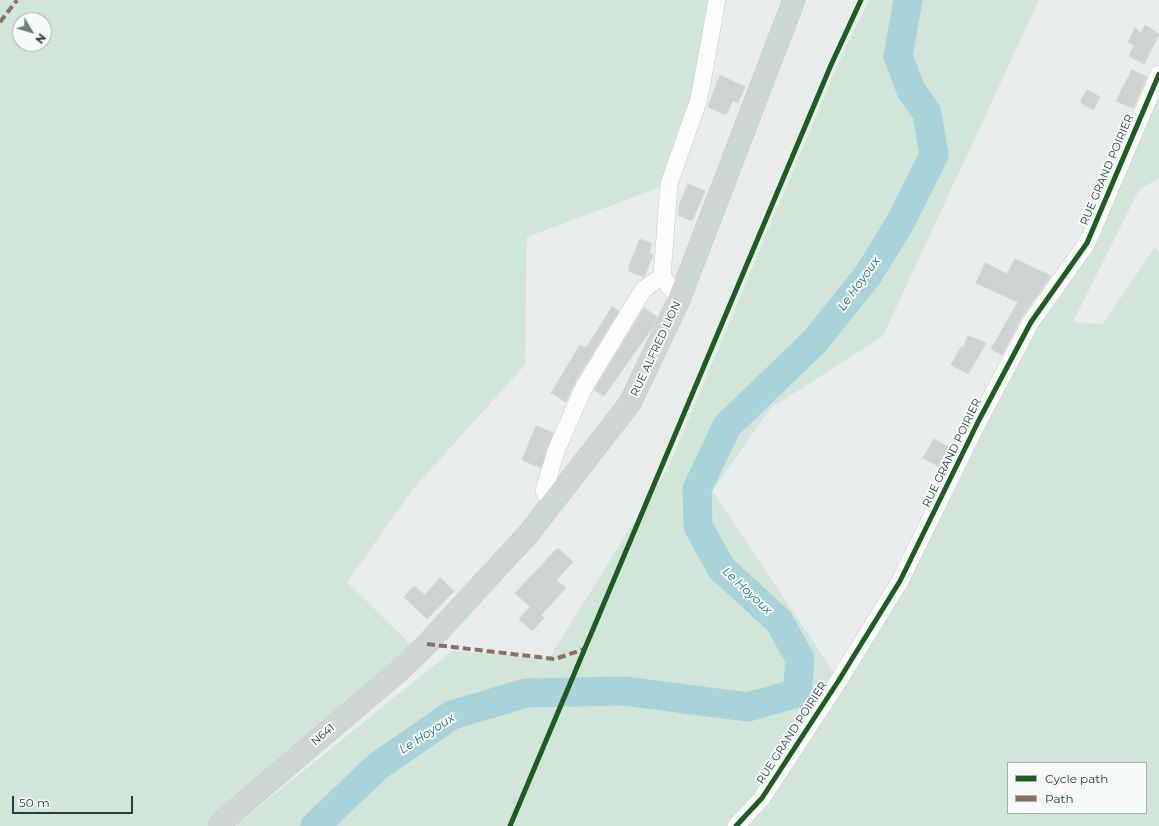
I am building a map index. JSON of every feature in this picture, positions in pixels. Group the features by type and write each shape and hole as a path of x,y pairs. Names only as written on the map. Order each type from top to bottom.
{"main road":[{"name":"RUE ALFRED LION","path":"426,644 529,534 630,403 679,300 794,0"},
{"name":"N641","path":"219,826 225,819 394,675 426,644"}],"street":[{"path":"679,300 662,276 669,184 699,99 717,0"},
{"name":"RUE GRAND POIRIER","path":"736,826 762,798 840,680 900,581 978,422 1031,322 1087,242 1159,74"},
{"path":"552,504 544,491 556,451 583,389 643,290 662,276"}],"green space":[{"path":"0,0 717,0 669,184 527,237 525,365 413,489 347,582 411,645 220,811 207,826 0,826"},
{"path":"869,0 1039,0 883,336 771,408 712,491 839,680 1057,287 1159,74 1159,178 1139,190 1073,322 1103,324 1155,247 1159,253 1159,826 235,826 452,651 549,658 669,466 838,64"}],"building":[{"path":"1145,25 1159,34 1144,64 1129,56 1134,45 1128,42 1135,28 1141,33"},
{"path":"1132,70 1147,77 1133,108 1116,101"},
{"path":"720,75 745,87 738,103 733,100 726,115 708,107"},
{"path":"1087,90 1100,97 1093,110 1080,102"},
{"path":"688,184 705,191 692,221 678,215 679,205"},
{"path":"640,239 652,244 649,253 653,255 644,277 629,271 629,266"},
{"path":"1015,259 1051,276 1022,317 1002,355 991,349 1018,302 976,283 985,263 1007,274"},
{"path":"612,307 619,311 574,384 566,402 551,393 580,345 586,348"},
{"path":"644,308 657,317 652,328 604,396 594,390"},
{"path":"968,336 986,343 968,374 951,365 961,347 963,348"},
{"path":"536,426 553,433 541,468 522,460"},
{"path":"934,439 949,447 938,466 923,458"},
{"path":"558,548 573,562 556,580 566,588 541,615 544,618 532,631 519,619 530,607 515,593"},
{"path":"440,578 454,591 427,619 404,597 414,586 425,595"}],"waterway":[{"name":"Le Hoyoux","path":"315,826 378,766 452,715 526,693 624,691 748,707 797,693 800,659 779,621 721,568 698,526 697,489 727,426 815,341 868,275 900,223 934,155 927,113 911,90 898,56 908,0"}],"marked path":[{"path":"0,22 17,0"},
{"path":"427,644 555,659 585,649"}],"cycle path":[{"path":"510,826 831,65 861,0"},
{"path":"736,826 762,798 839,680 900,581 978,422 1031,322 1087,243 1159,74"}]}
